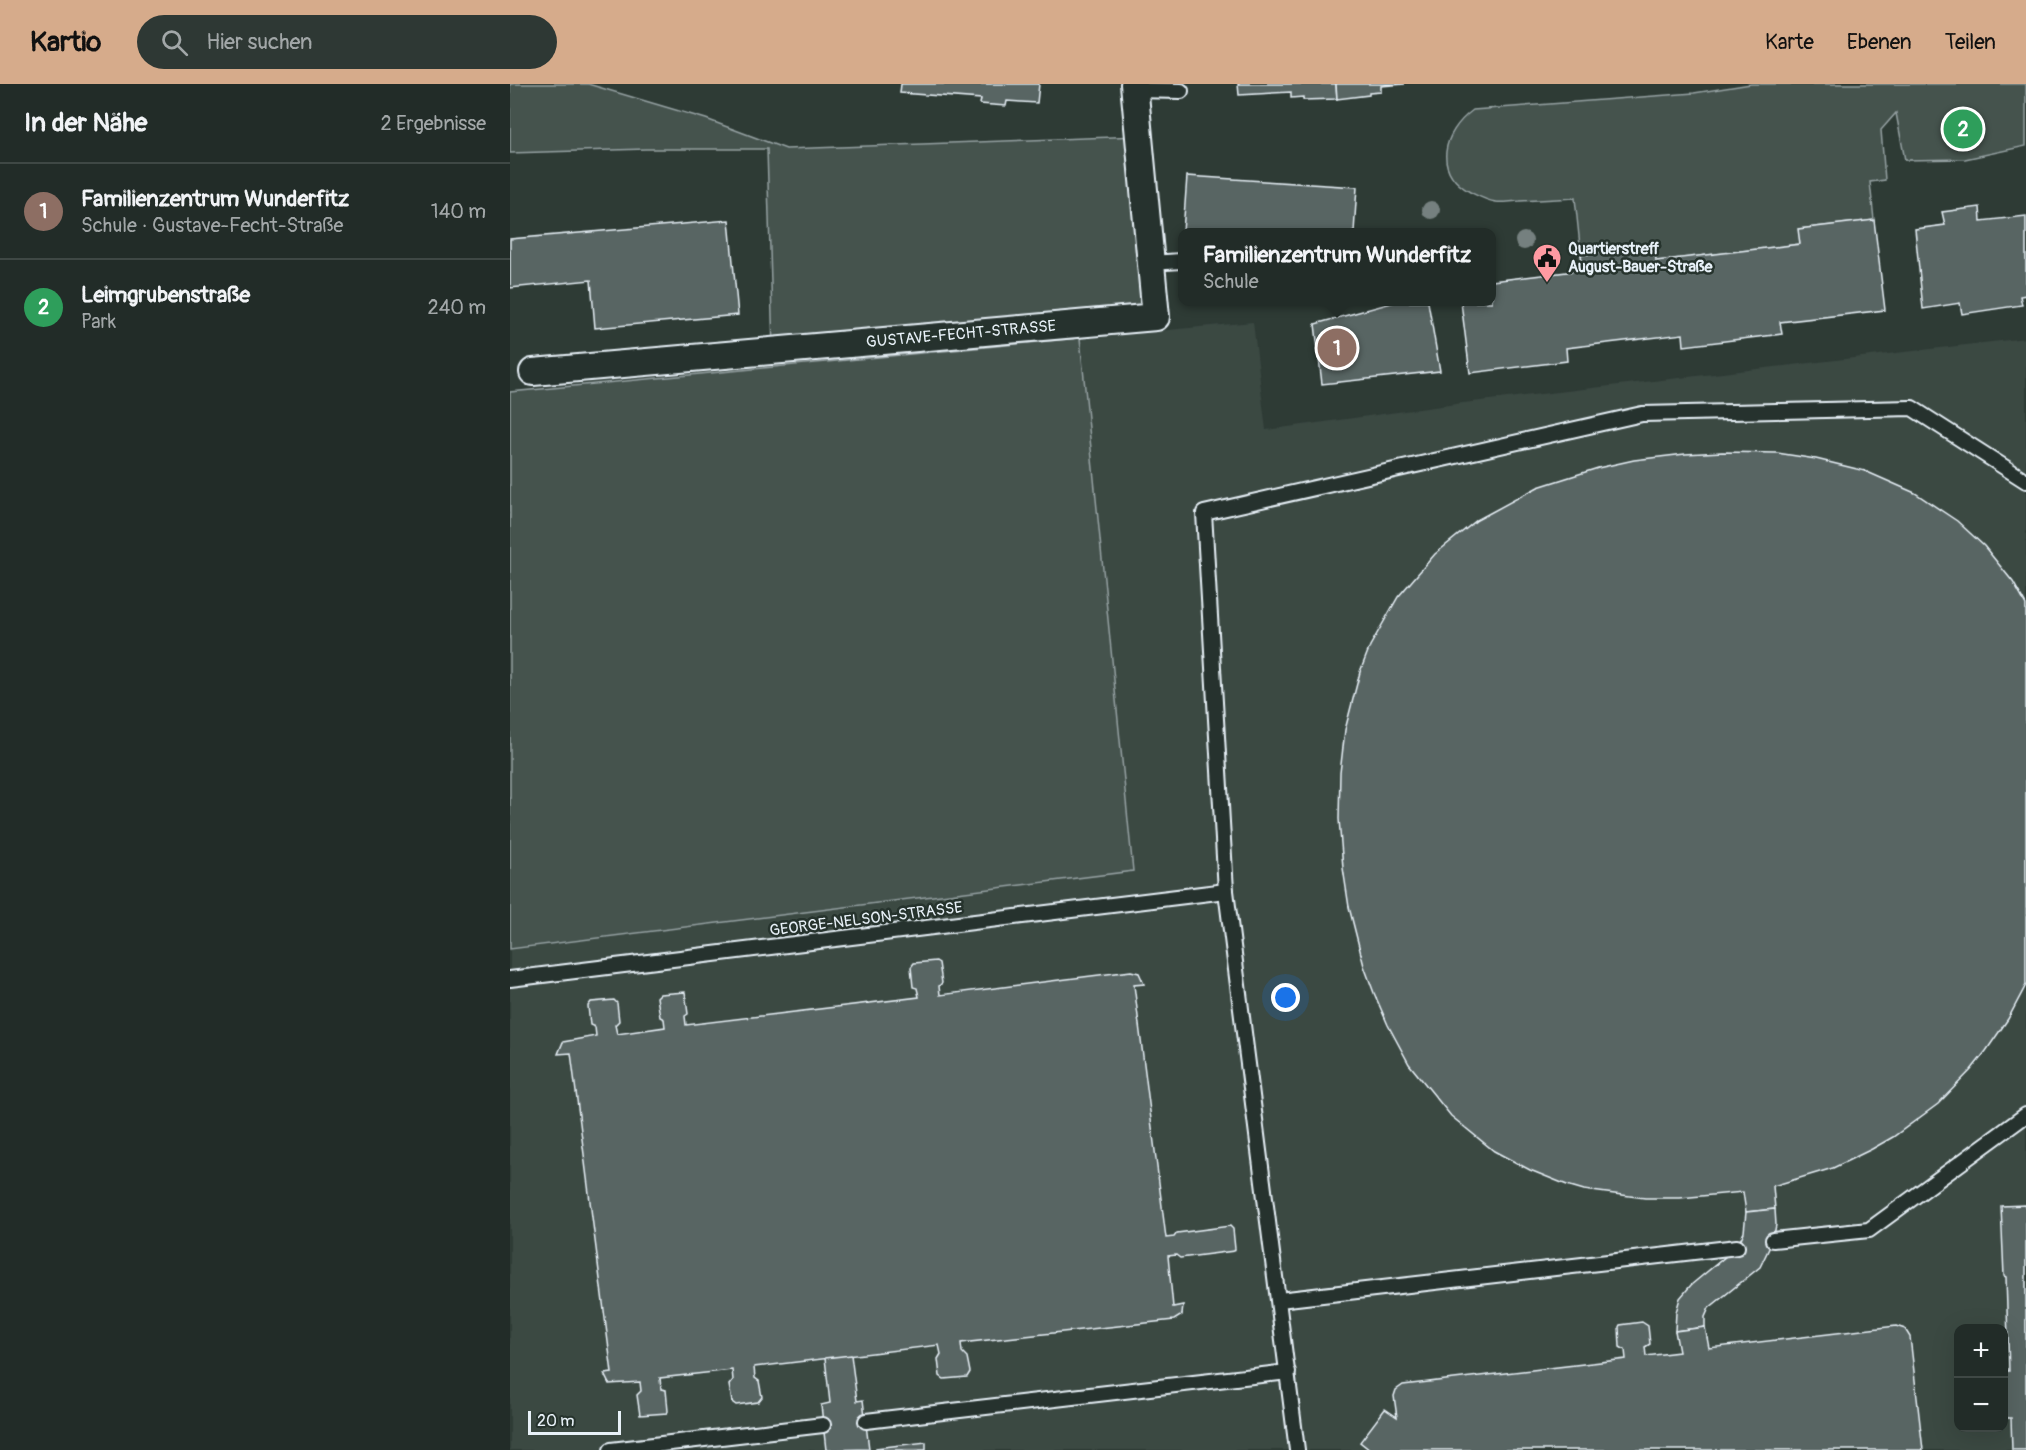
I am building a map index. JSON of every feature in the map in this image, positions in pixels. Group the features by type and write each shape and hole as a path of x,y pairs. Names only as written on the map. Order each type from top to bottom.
{"street":[{"name":"GUSTAVE-FECHT-STRASSE","path":"532,372 1156,317 1134,87"}],"lane":[{"path":"1134,87 1174,89"},
{"path":"1151,263 1178,261"},
{"path":"1297,1450 1226,891 1204,513 1642,414 1912,408 2026,481"},
{"name":"GEORGE-NELSON-STRASSE","path":"510,979 1226,891"},
{"path":"1773,1240 1869,1230 2026,1115"},
{"path":"1279,1300 1737,1247"},
{"path":"866,1421 1288,1372"},
{"path":"611,1450 823,1425"}],"shaded area":[{"path":"510,84 588,84 706,119 786,149 1140,136 1156,317 773,350 767,149 646,149 510,153"},
{"path":"1751,84 2026,84 2026,146 1965,159 1905,160 1896,113 1881,130 1885,180 1870,182 1874,220 1799,229 1800,244 1656,261 1654,247 1581,255 1575,198 1489,201 1470,192 1450,174 1446,152 1449,141 1462,119 1473,110 1694,93"},
{"path":"1253,322 1266,430 1463,403 2026,338 2026,1450 510,1450 510,392"},
{"path":"1080,338 1133,871 510,949 510,392"}],"building":[{"path":"901,84 1039,84 1037,103 1007,101 1006,106 980,104 981,99 900,93"},
{"path":"1238,84 1336,84 1337,99 1303,100 1303,97 1291,98 1291,92 1239,95"},
{"path":"1336,84 1405,84 1381,86 1381,92 1337,99"},
{"path":"1187,176 1357,187 1354,228 1183,228"},
{"path":"1980,207 1981,221 2026,216 2026,295 2020,296 2022,305 1962,314 1960,303 1923,309 1915,229 1945,225 1942,212"},
{"path":"729,220 738,315 595,328 591,280 510,288 510,239"},
{"path":"1874,220 1885,310 1780,322 1782,334 1684,346 1683,334 1566,348 1567,361 1470,373 1462,306 1496,306 1496,281 1583,270 1581,255 1655,247 1656,261 1800,244 1798,229"},
{"path":"1380,306 1429,306 1440,371 1322,384 1315,324"},
{"path":"1722,452 1777,453 1816,459 1865,471 1915,493 1957,521 1984,546 2013,582 2026,605 2026,985 2008,1019 1986,1051 1938,1104 1893,1137 1872,1149 1833,1168 1773,1186 1775,1209 1746,1212 1743,1192 1680,1198 1645,1198 1584,1190 1567,1185 1530,1170 1494,1151 1451,1116 1409,1064 1374,993 1364,966 1349,907 1339,819 1340,773 1345,730 1360,672 1370,646 1398,597 1435,554 1477,520 1538,487 1598,468 1634,460"},
{"path":"936,961 939,963 942,983 939,986 940,995 1131,971 1139,973 1144,984 1134,985 1166,1238 1174,1237 1177,1233 1230,1226 1233,1229 1234,1251 1180,1258 1176,1255 1168,1256 1173,1307 1183,1305 1182,1315 1174,1320 961,1343 970,1372 967,1377 944,1379 940,1376 939,1345 754,1367 755,1378 759,1381 762,1397 758,1402 736,1405 732,1402 729,1385 733,1380 732,1370 660,1378 661,1389 666,1390 667,1413 640,1415 637,1395 641,1391 640,1382 609,1384 604,1374 612,1373 571,1053 558,1054 563,1042 596,1036 595,1027 590,1025 588,1006 591,1002 614,1000 617,1003 619,1021 615,1025 617,1034 665,1027 664,1019 660,1017 657,997 660,994 685,992 688,1014 685,1016 686,1025 919,997 917,988 913,987 911,967 914,963"},
{"path":"2026,1205 2026,1450 2012,1450 2011,1418 2008,1418 2008,1324 2001,1206"},
{"path":"1775,1209 1776,1225 1773,1240 1760,1267 1709,1308 1705,1317 1705,1327 1675,1331 1676,1312 1680,1298 1691,1285 1737,1247 1744,1232 1746,1212"},
{"path":"1642,1322 1648,1326 1650,1344 1645,1347 1646,1356 1679,1352 1675,1331 1705,1327 1709,1348 1896,1326 1905,1329 1910,1337 1923,1450 1370,1450 1360,1442 1385,1409 1397,1417 1394,1396 1396,1390 1403,1385 1626,1359 1625,1350 1620,1347 1619,1327"},
{"path":"851,1355 857,1401 863,1400 869,1449 826,1450 821,1405 830,1403 825,1358"},
{"path":"926,1442 926,1450 876,1450 876,1448"}],"place":[{"name":"Leimgrubenstraße","path":"1963,129"},
{"name":"Quartierstreff August-Bauer-Straße","path":"1547,284"},
{"name":"Familienzentrum Wunderfitz","path":"1337,348"}]}
